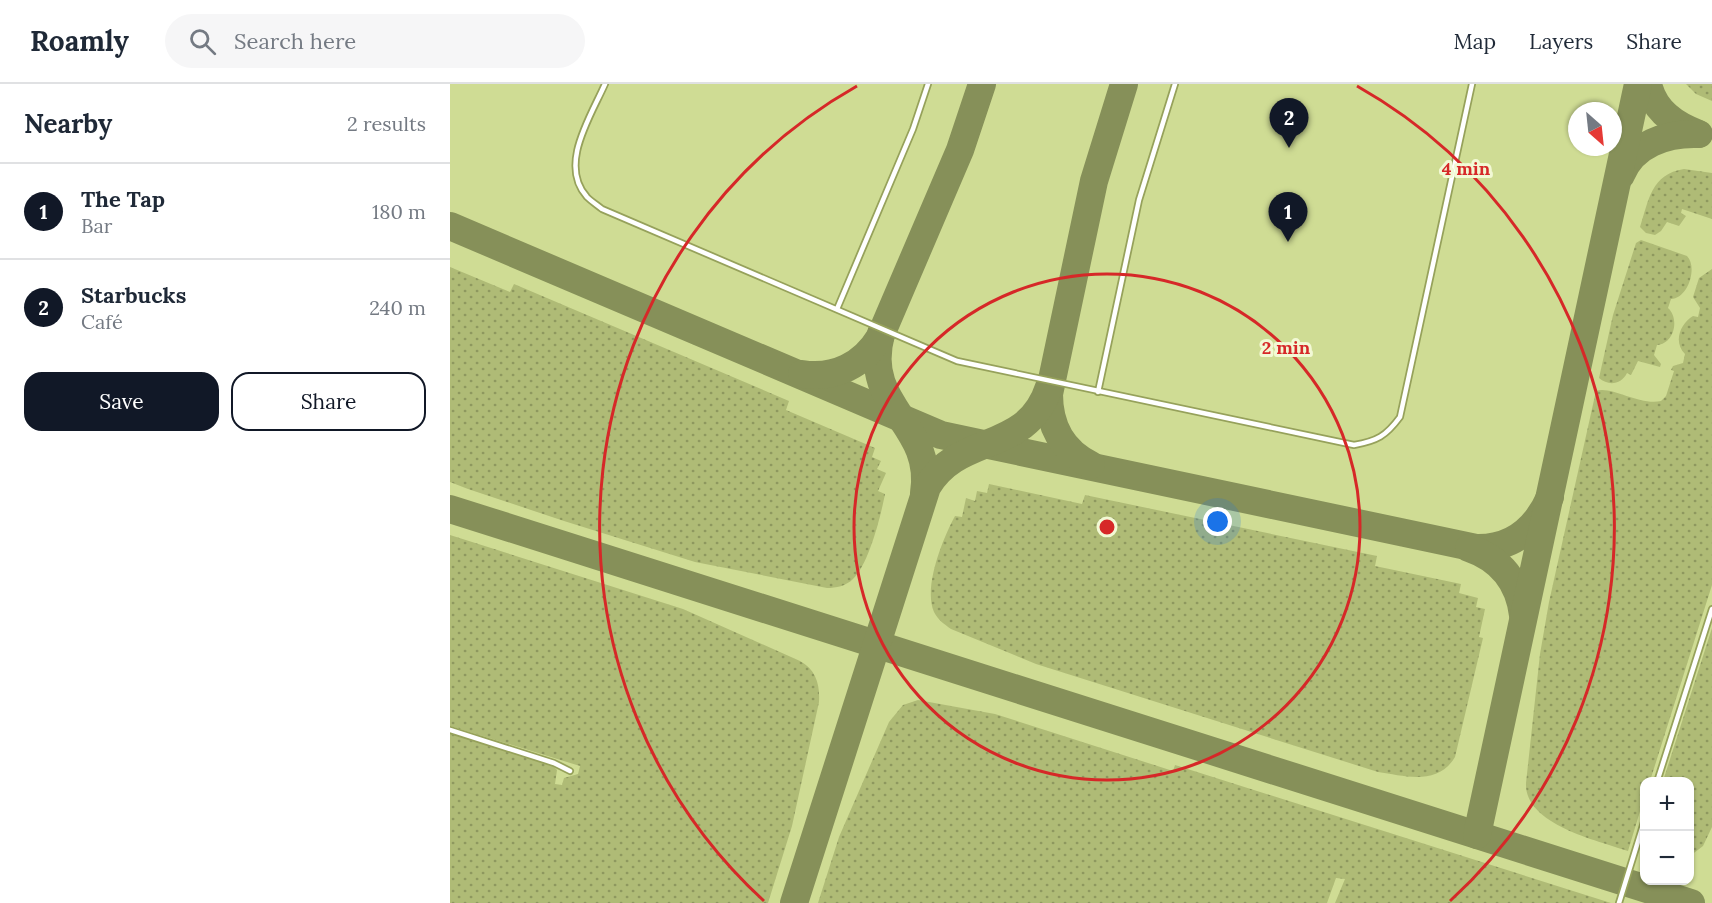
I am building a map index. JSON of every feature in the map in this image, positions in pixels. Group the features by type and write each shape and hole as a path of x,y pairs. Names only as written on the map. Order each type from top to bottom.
{"lane":[{"path":"605,84 580,143 575,162 577,181 587,197 619,217 957,361 1354,445 1372,442 1389,432 1400,417 1472,84"},
{"path":"837,309 913,129 928,84"},
{"path":"1098,392 1139,200 1175,84"},
{"path":"1659,777 1712,609"},
{"path":"450,730 554,763 570,771"},
{"path":"1619,903 1641,831"}],"green space":[{"path":"1686,84 1712,84 1712,101 1696,94"},
{"path":"1684,169 1712,173 1712,219 1682,209 1681,213 1686,216 1679,226 1667,222 1655,235 1646,233 1640,227 1653,190 1664,176"},
{"path":"1641,240 1687,256 1692,267 1690,282 1682,294 1671,299 1668,308 1674,318 1673,330 1668,340 1657,345 1654,355 1661,364 1660,367 1638,361 1631,375 1627,373 1618,382 1610,383 1599,378 1613,315 1636,243"},
{"path":"450,267 510,292 514,284 789,401 786,410 875,448 872,457 881,461 877,469 886,473 878,491 885,494 874,539 859,572 847,583 827,588 695,562 450,482"},
{"path":"1712,269 1712,585 1651,777 1640,777 1640,811 1628,851 1581,835 1549,820 1528,797 1526,783 1540,654 1549,602 1596,391 1609,391 1653,402 1661,401 1666,396 1674,371 1671,370 1673,366 1683,363 1685,354 1679,344 1682,328 1688,319 1693,316 1698,317 1700,308 1693,297 1699,278"},
{"path":"989,484 1082,504 1085,495 1377,556 1375,566 1461,584 1459,593 1478,598 1476,607 1485,609 1479,637 1483,638 1455,757 1448,766 1430,776 1410,777 1378,772 1036,664 951,629 937,617 931,602 936,563 955,516 962,517 966,498 975,501 977,491 987,493"},
{"path":"450,535 683,609 800,661 810,669 818,683 819,702 792,826 768,903 450,903 450,733 553,766 557,770 555,784 562,785 564,778 578,774 580,766 450,726"},
{"path":"1712,628 1712,827 1703,846 1694,853 1694,777 1664,777"},
{"path":"918,700 995,714 1173,771 1175,765 1611,903 1335,903 1345,879 1336,878 1327,903 818,903 839,837 889,722 903,705"}],"taxiway":[{"path":"802,374 826,374 847,368 865,355 880,337 960,150 982,84"},
{"path":"1091,465 1072,452 1059,436 1051,416 1049,394 1094,181 1124,84"},
{"path":"1477,835 1638,84"},
{"path":"1648,84 1655,102 1667,116 1699,134"},
{"path":"1621,175 1626,164 1634,155 1652,142 1663,138 1698,134"},
{"path":"450,226 941,435 1476,548 1501,545 1521,535 1538,519 1550,497"},
{"path":"881,334 878,359 881,380 919,449 924,469 924,493"},
{"path":"794,903 927,487 941,470 956,458 1009,434 1025,424 1039,409 1049,387"},
{"path":"450,509 1691,903"},
{"path":"1469,548 1490,558 1506,573 1513,582 1523,615"}],"place":[{"name":"Starbucks","path":"1289,148"},
{"name":"The Tap","path":"1288,242"}]}
